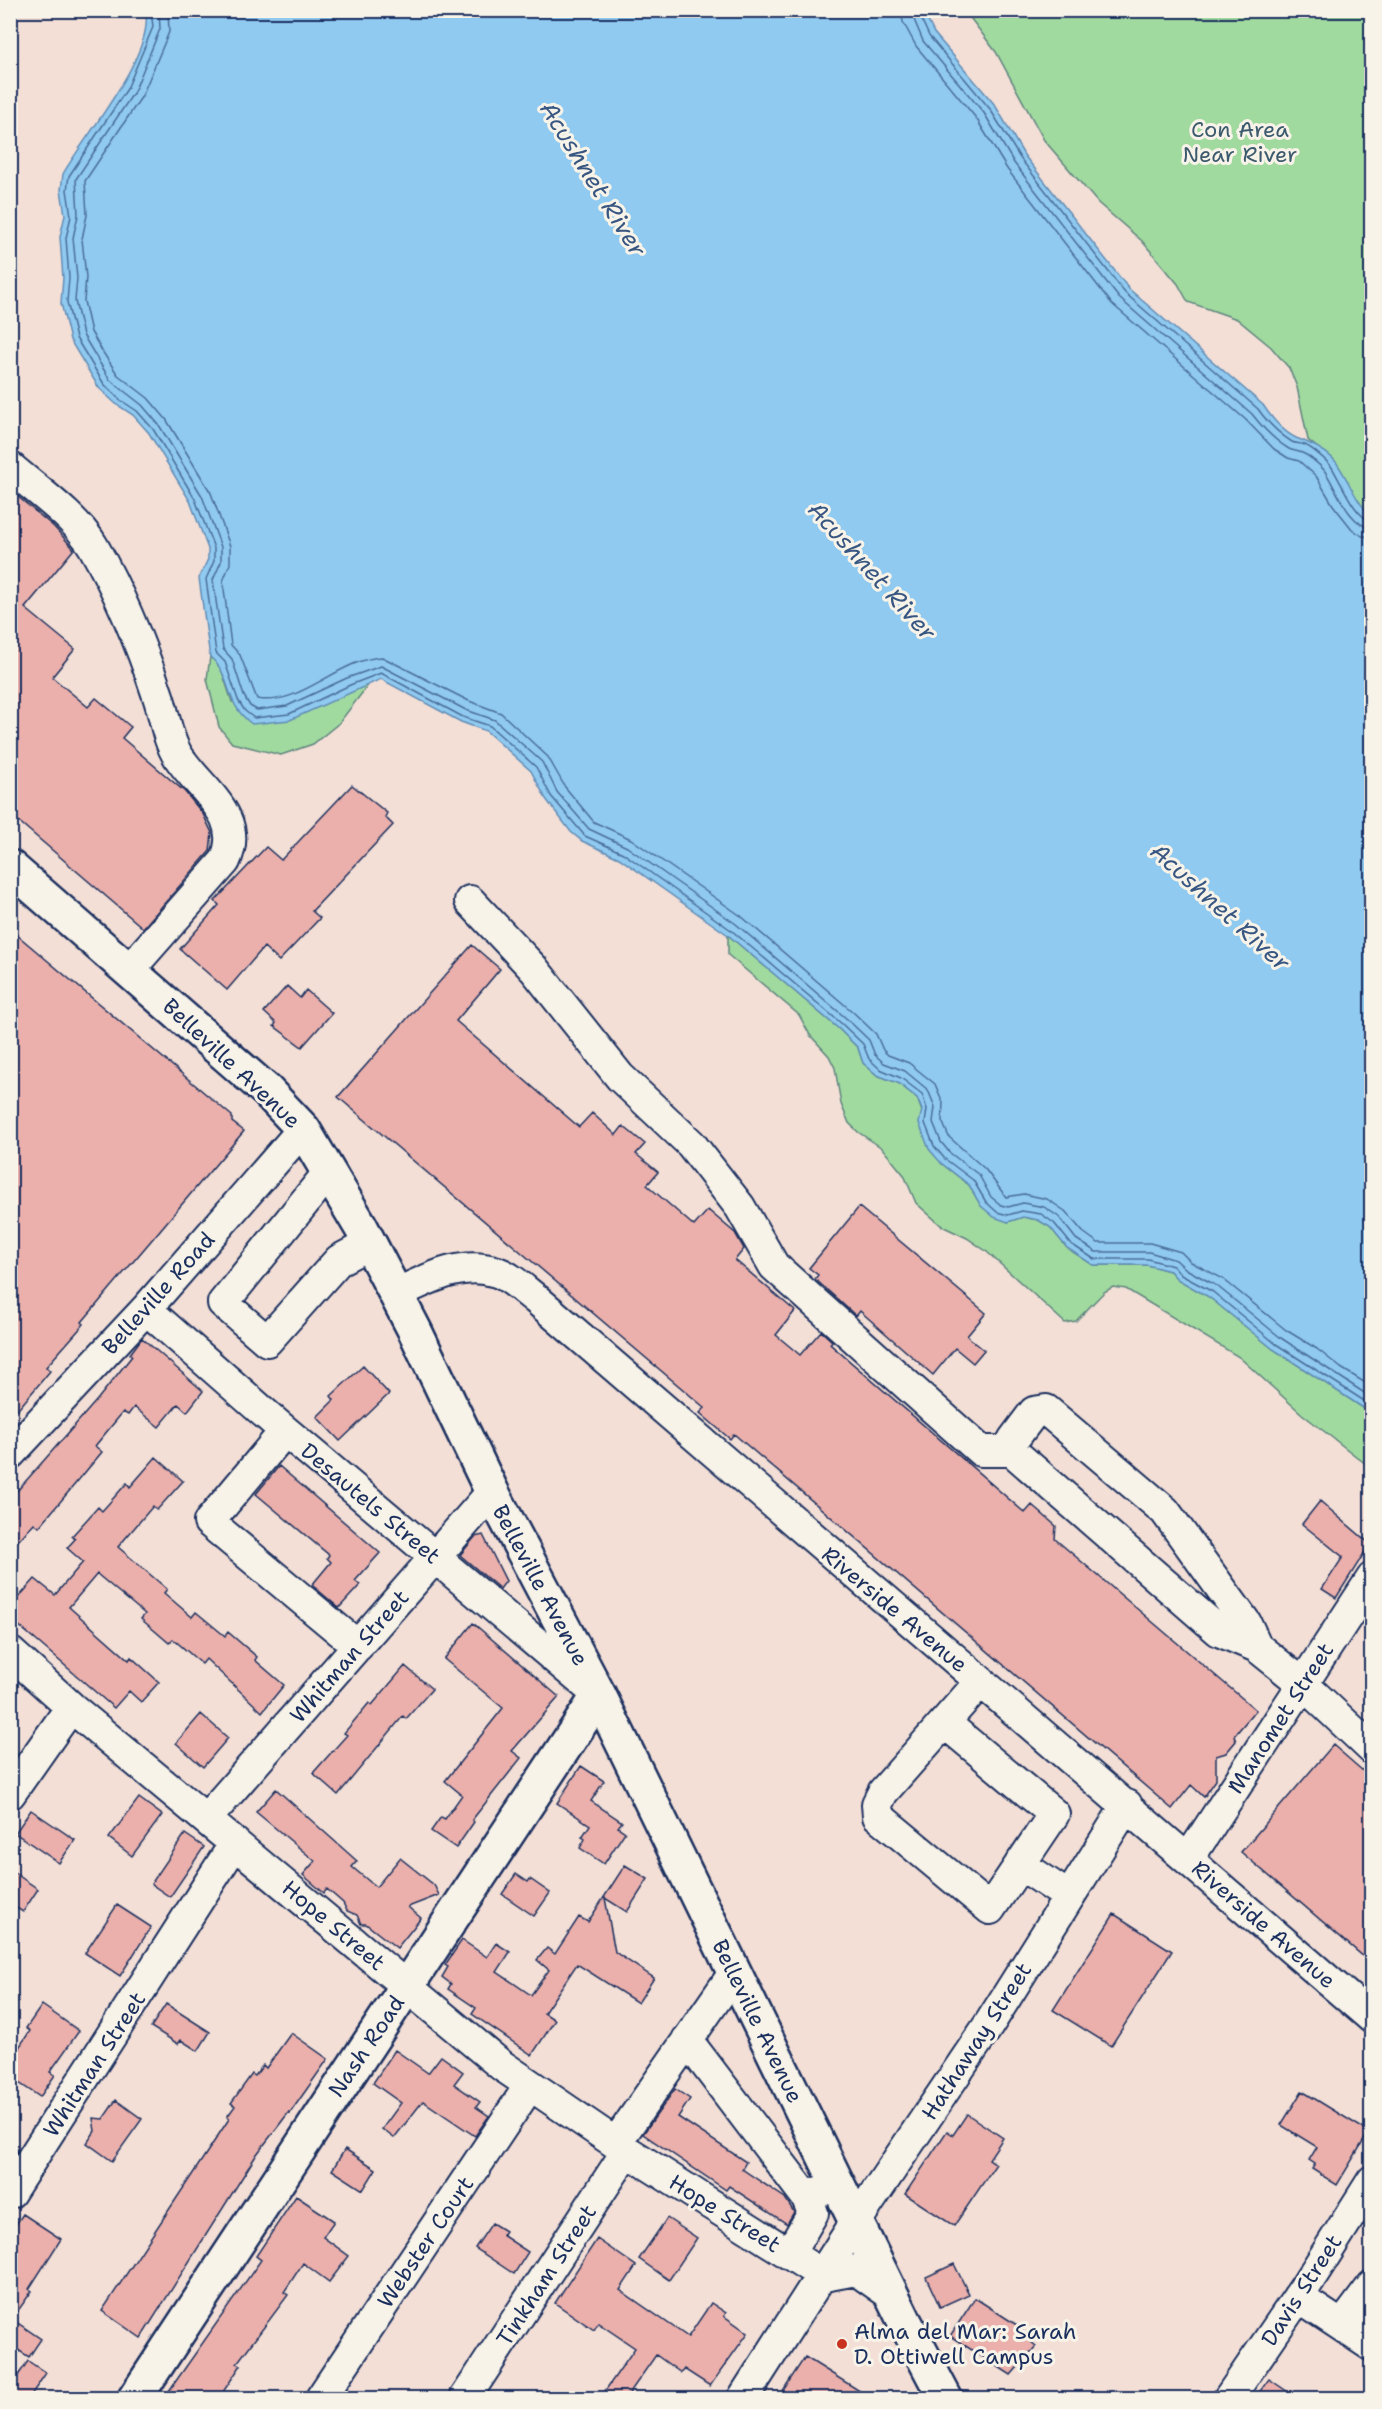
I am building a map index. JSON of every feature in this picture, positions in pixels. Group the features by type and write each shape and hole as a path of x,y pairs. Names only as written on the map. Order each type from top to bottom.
{"main road":[{"name":"Belleville Avenue","path":"10,867 267,1090 303,1129 396,1294 492,1492 598,1695 945,2398"},
{"name":"Nash Road","path":"135,2398 598,1695"}],"street":[{"path":"10,467 78,528 92,544 132,627 177,755 222,807 229,826 231,849 225,861 130,969"},
{"path":"470,901 534,969 620,1077 692,1144 740,1207 774,1266 981,1451 1012,1451 1219,1631 1257,1647 1302,1684 1371,1749"},
{"name":"Belleville Road","path":"10,1454 146,1309 303,1129"},
{"path":"329,1172 223,1303 267,1341 339,1260 369,1244"},
{"name":"Riverside Avenue","path":"396,1294 429,1278 468,1266 499,1273 536,1299 980,1682 1189,1858 1371,2018"},
{"name":"Desautels Street","path":"146,1309 285,1431 598,1695"},
{"path":"1012,1451 1012,1440 1034,1412 1046,1410 1165,1511 1246,1623 1257,1647"},
{"path":"285,1431 209,1522 358,1646"},
{"name":"Whitman Street","path":"206,1819 492,1492"},
{"name":"Manomet Street","path":"1189,1858 1371,1578"},
{"name":"Hope Street","path":"10,1653 71,1707 501,2065 622,2147 824,2276"},
{"path":"945,1723 1054,1814 990,1909 878,1816 877,1804 884,1792 980,1682"},
{"path":"10,1794 71,1707"},
{"name":"Hathaway Street","path":"743,2398 824,2276 857,2220 988,2026 1126,1805"},
{"name":"Whitman Street","path":"10,2193 235,1843"},
{"path":"1020,1864 1069,1897"},
{"name":"Tinkham Street","path":"465,2398 687,2040 734,1972"},
{"path":"687,2040 807,2198 813,2213 789,2254"},
{"name":"Webster Court","path":"321,2398 530,2085"},
{"name":"Davis Street","path":"1229,2398 1298,2297 1371,2181"},
{"path":"807,2198 838,2183"},
{"path":"824,2276 856,2270 893,2296"},
{"path":"1342,2326 1371,2286"},
{"path":"1298,2297 1371,2346"}],"green space":[{"name":"Con Area Near River","path":"965,11 1371,11 1371,517 1361,507 1326,455 1308,440 1297,387 1289,368 1271,347 1237,319 1188,302 1178,284 1142,241 1098,203 1044,140 996,52"},
{"path":"210,657 220,665 232,702 352,690 369,684 339,723 313,744 281,755 232,743 219,727 207,679"},
{"path":"728,935 839,1029 858,1048 863,1063 877,1075 898,1083 917,1098 941,1163 969,1185 981,1206 1008,1222 1023,1217 1038,1220 1050,1227 1067,1248 1093,1265 1147,1265 1170,1271 1177,1279 1209,1297 1273,1349 1371,1413 1371,1468 1302,1414 1239,1357 1126,1289 1113,1287 1104,1292 1076,1321 1065,1323 986,1251 967,1238 942,1226 916,1203 904,1175 882,1148 849,1123 841,1104 835,1068 829,1056 810,1035 799,1015 728,955"}],"water":[{"name":"Acushnet River","path":"145,11 923,11 934,33 995,105 1024,155 1129,289 1263,405 1286,432 1323,450 1336,462 1361,504 1372,517 1371,1413 1273,1349 1209,1297 1177,1279 1170,1271 1147,1265 1093,1265 1067,1248 1050,1227 1038,1220 1023,1217 1008,1222 994,1217 981,1206 969,1185 941,1163 929,1149 919,1123 922,1110 917,1098 898,1083 877,1075 863,1063 858,1048 839,1029 728,935 619,858 582,841 571,832 546,799 531,771 486,731 461,722 381,679 290,720 252,724 243,716 232,699 217,664 210,657 199,578 208,559 208,549 190,501 149,433 133,415 116,404 99,388 70,340 61,303 63,278 60,237 65,215 61,190 63,174 130,71 146,28"}],"building":[{"path":"10,490 54,527 74,549 25,608 75,649 52,677 88,707 96,698 131,727 122,738 185,792 203,814 212,833 210,851 143,928 10,814"},
{"path":"352,785 387,813 385,817 393,825 312,911 320,918 279,961 264,947 227,990 180,949 219,905 215,901 266,847 281,860"},
{"path":"10,929 232,1116 232,1122 244,1131 82,1322 84,1324 46,1367 50,1371 10,1419"},
{"path":"472,945 500,969 456,1021 579,1127 592,1113 616,1135 623,1126 645,1144 636,1154 658,1172 647,1185 694,1226 708,1210 735,1233 744,1249 735,1260 795,1311 776,1335 800,1355 821,1331 832,1341 830,1344 1025,1513 1032,1505 1056,1526 1055,1539 1256,1710 1234,1736 1236,1741 1226,1753 1216,1756 1216,1780 1204,1797 1191,1785 1172,1809 734,1434 730,1439 700,1413 705,1408 338,1097"},
{"path":"287,986 300,998 306,990 332,1013 302,1047 274,1026 276,1023 264,1012"},
{"path":"859,1207 986,1313 967,1336 984,1350 973,1363 955,1348 933,1375 860,1311 856,1316 815,1279 818,1275 809,1268"},
{"path":"142,1338 203,1391 187,1412 178,1404 159,1427 134,1407 128,1415 123,1412 95,1446 102,1452 39,1527 34,1523 10,1550 10,1499 97,1400 132,1356 130,1354"},
{"path":"363,1366 389,1394 340,1441 317,1417 334,1400 331,1396"},
{"path":"156,1457 183,1481 157,1510 153,1506 118,1547 167,1589 164,1593 192,1617 196,1612 225,1636 228,1632 284,1685 262,1712 206,1659 202,1664 173,1639 169,1643 141,1619 145,1614 97,1574 69,1607 129,1660 131,1657 159,1682 141,1702 129,1691 114,1708 10,1618 10,1607 35,1579 55,1595 83,1562 67,1548 75,1539 72,1536 98,1507 102,1511 127,1483 130,1487"},
{"path":"279,1466 380,1553 355,1581 360,1585 339,1608 312,1585 331,1562 327,1558 329,1555 256,1494"},
{"path":"1320,1501 1370,1544 1336,1598 1322,1589 1343,1557 1302,1524"},
{"path":"483,1535 506,1581 500,1589 460,1555 475,1537"},
{"path":"473,1623 559,1697 512,1751 521,1758 472,1820 474,1822 456,1848 431,1831 441,1817 445,1819 462,1795 445,1781 503,1708 444,1659"},
{"path":"405,1666 432,1689 406,1719 403,1716 338,1795 313,1773 347,1735 344,1733 369,1703 372,1705"},
{"path":"201,1714 228,1738 203,1767 176,1743"},
{"path":"1333,1745 1371,1778 1371,1963 1241,1852"},
{"path":"581,1766 604,1781 591,1801 622,1822 618,1827 625,1832 604,1864 580,1848 585,1839 582,1837 590,1825 557,1803"},
{"path":"276,1789 357,1861 352,1867 376,1887 400,1858 434,1885 439,1895 408,1907 421,1918 397,1948 366,1924 361,1924 357,1915 347,1911 343,1903 327,1889 324,1893 303,1875 315,1861 256,1812"},
{"path":"139,1798 162,1815 132,1856 109,1838"},
{"path":"31,1810 75,1840 59,1863 15,1833"},
{"path":"185,1834 204,1847 170,1897 151,1884"},
{"path":"625,1865 648,1879 627,1912 605,1898 615,1952 654,1978 638,2003 577,1964 544,2013 555,2020 532,2055 472,2014 476,2008 448,1989 451,1984 442,1977 448,1967 445,1965 462,1940 487,1957 496,1943 510,1952 497,1972 531,1995 549,1970 537,1960 547,1948 555,1954 579,1917 588,1922"},
{"path":"10,1870 38,1889 23,1912 10,1904"},
{"path":"516,1874 528,1882 530,1879 550,1893 534,1916 502,1894"},
{"path":"117,1905 151,1927 120,1976 85,1953"},
{"path":"1114,1914 1172,1951 1111,2046 1053,2010"},
{"path":"166,2004 210,2032 198,2051 181,2040 178,2044 151,2027"},
{"path":"42,2005 79,2031 50,2072 55,2075 40,2097 10,2077 10,2061 30,2031 26,2028"},
{"path":"291,2033 328,2059 290,2113 257,2154 141,2338 102,2311 229,2119 227,2117 235,2106 231,2103 252,2074 255,2076 263,2065 266,2068"},
{"path":"395,2050 428,2073 441,2056 463,2072 454,2084 480,2102 476,2107 489,2116 475,2136 423,2101 394,2138 382,2129 401,2103 373,2083"},
{"path":"675,2089 690,2099 678,2117 746,2162 742,2169 785,2198 794,2212 787,2224 729,2186 726,2190 643,2134"},
{"path":"1302,2091 1369,2132 1337,2185 1312,2169 1315,2164 1309,2160 1317,2147 1281,2125"},
{"path":"116,2100 142,2119 112,2161 87,2143 95,2131 93,2118 103,2119"},
{"path":"967,2114 1003,2138 989,2159 996,2164 954,2226 905,2194 947,2131 953,2135"},
{"path":"345,2149 376,2169 363,2190 332,2170"},
{"path":"296,2196 334,2221 323,2237 349,2256 329,2282 303,2263 284,2292 288,2295 237,2363 241,2365 219,2398 164,2398 261,2260 256,2256"},
{"path":"23,2214 61,2239 29,2289 32,2291 12,2319 41,2339 29,2357 10,2345 10,2233"},
{"path":"667,2218 697,2238 669,2280 639,2259"},
{"path":"492,2223 505,2231 502,2235 528,2252 514,2274 475,2248"},
{"path":"597,2239 636,2266 620,2290 688,2337 711,2303 726,2313 724,2316 748,2333 710,2386 684,2369 681,2373 656,2355 626,2398 600,2398 635,2348 598,2323 594,2330 555,2303"},
{"path":"954,2264 969,2294 940,2307 926,2277"},
{"path":"975,2298 1023,2329 1020,2333 1036,2346 1011,2375 950,2336"},
{"path":"805,2357 871,2398 778,2398"},
{"path":"28,2361 46,2373 29,2398 10,2398 10,2387"},
{"path":"1269,2379 1297,2398 1255,2398"}],"place":[{"name":"Alma del Mar: Sarah D. Ottiwell Campus","path":"842,2344"}]}
